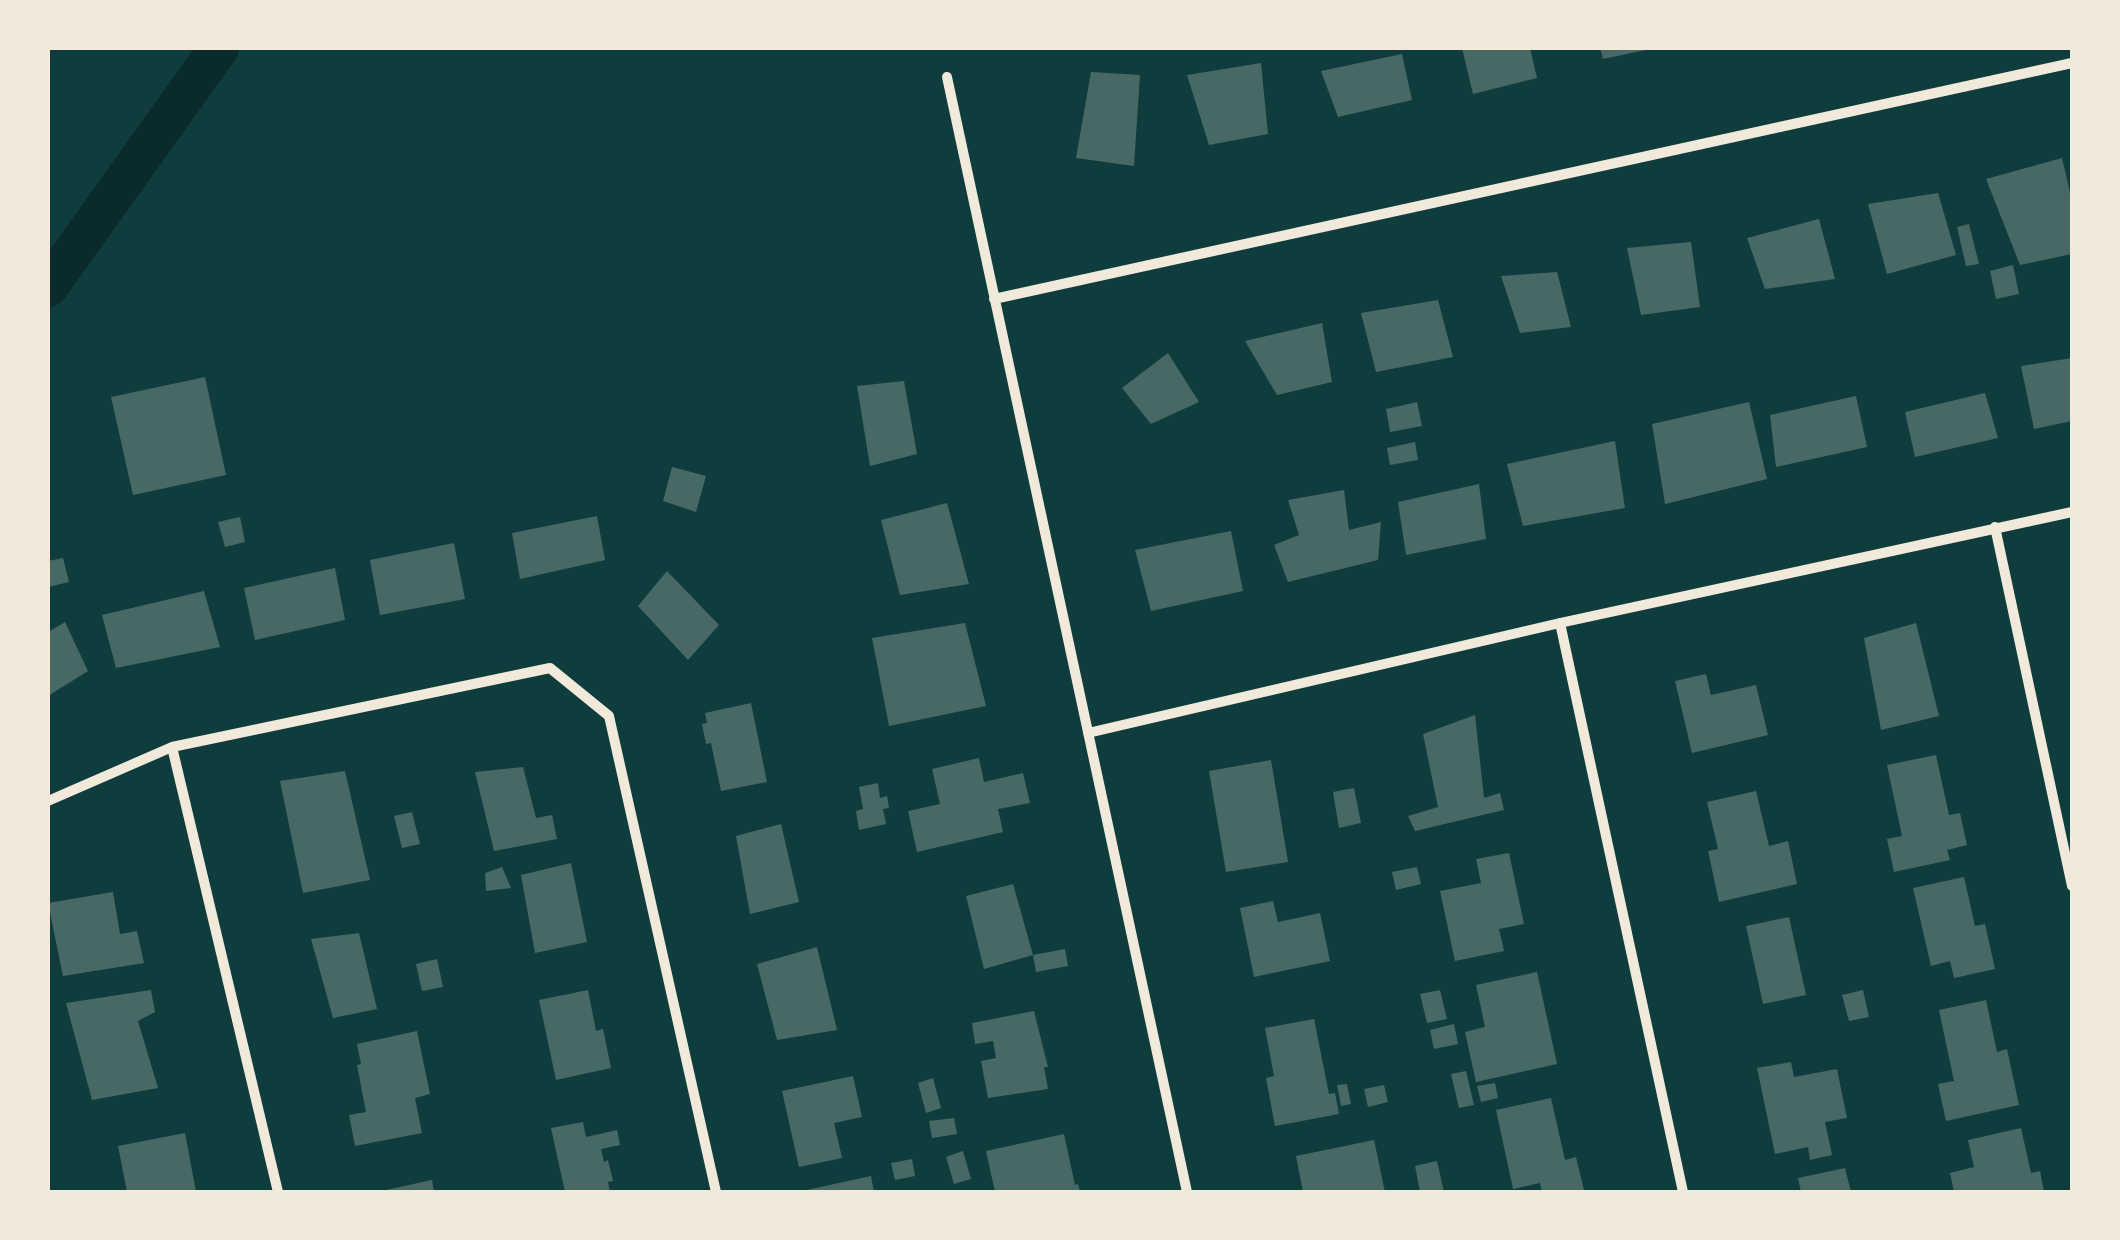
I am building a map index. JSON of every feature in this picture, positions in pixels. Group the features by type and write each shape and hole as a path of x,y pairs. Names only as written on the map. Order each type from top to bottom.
{"street":[{"path":"994,299 2072,63"},
{"path":"947,77 1187,1192"},
{"path":"1088,732 1560,623 2072,512"},
{"path":"1995,527 2072,886"},
{"path":"1560,623 1682,1192"},
{"path":"48,801 172,747 550,668 608,716 716,1192"},
{"path":"172,747 278,1192"}],"building":[{"path":"1462,48 1530,48 1537,78 1473,94"},
{"path":"1600,48 1649,48 1650,49 1603,59"},
{"path":"1402,54 1412,100 1338,117 1321,71"},
{"path":"1261,63 1268,134 1209,145 1187,75"},
{"path":"1091,72 1140,75 1134,166 1076,158"},
{"path":"2062,158 2072,201 2072,254 2020,265 1986,179"},
{"path":"1938,193 1956,255 1887,274 1868,204"},
{"path":"1819,219 1835,279 1765,289 1747,238"},
{"path":"1969,224 1979,264 1966,266 1957,227"},
{"path":"1691,242 1700,307 1641,315 1627,248"},
{"path":"2013,265 2019,294 1996,299 1990,271"},
{"path":"1557,272 1571,327 1520,333 1501,276"},
{"path":"1438,300 1453,357 1376,372 1361,313"},
{"path":"1322,323 1332,382 1277,395 1245,341"},
{"path":"1168,353 1199,402 1151,424 1122,388"},
{"path":"2072,358 2072,421 2034,429 2021,366"},
{"path":"205,377 226,475 133,495 111,397"},
{"path":"904,381 917,454 870,466 857,386"},
{"path":"1985,393 1998,438 1915,457 1905,412"},
{"path":"1856,396 1867,447 1776,467 1770,415"},
{"path":"1417,402 1422,426 1390,432 1386,409"},
{"path":"1749,402 1767,479 1665,504 1652,424"},
{"path":"1615,441 1625,508 1523,526 1507,464"},
{"path":"1415,442 1418,460 1390,465 1387,448"},
{"path":"672,467 706,476 696,512 663,501"},
{"path":"1479,484 1486,539 1406,555 1398,502"},
{"path":"1344,490 1349,530 1381,522 1378,560 1288,582 1274,545 1299,535 1288,500"},
{"path":"947,503 969,584 900,595 881,520"},
{"path":"597,516 605,560 520,579 512,533"},
{"path":"240,517 245,542 225,547 218,522"},
{"path":"1231,531 1243,591 1151,611 1135,550"},
{"path":"454,543 465,599 380,615 370,560"},
{"path":"63,558 69,582 48,587 48,561"},
{"path":"335,568 345,620 255,640 244,588"},
{"path":"667,571 719,625 688,660 638,606"},
{"path":"204,591 220,647 116,668 102,615"},
{"path":"65,622 88,671 48,696 48,632"},
{"path":"965,623 986,706 889,726 872,638"},
{"path":"1916,623 1939,716 1881,730 1864,638"},
{"path":"1706,674 1711,695 1756,685 1768,735 1692,753 1675,681"},
{"path":"751,703 767,782 721,791 711,743 706,744 702,724 707,723 705,713"},
{"path":"1475,715 1484,798 1500,793 1504,810 1415,831 1408,816 1438,807 1423,734"},
{"path":"1936,755 1949,815 1960,813 1967,845 1947,850 1950,860 1894,872 1887,839 1902,836 1887,765"},
{"path":"979,758 984,782 1023,773 1030,803 998,809 1003,832 917,852 908,811 940,804 932,769"},
{"path":"1271,760 1288,862 1226,872 1209,771"},
{"path":"523,767 536,818 552,815 557,839 494,851 475,772"},
{"path":"345,771 370,880 303,893 280,781"},
{"path":"878,783 880,798 887,796 889,808 883,809 886,824 859,830 856,811 863,809 859,787"},
{"path":"1354,788 1361,823 1339,828 1333,792"},
{"path":"1756,791 1769,846 1788,841 1797,884 1719,902 1708,851 1718,849 1707,802"},
{"path":"412,812 420,844 402,848 394,816"},
{"path":"781,824 799,902 750,914 736,836"},
{"path":"1509,853 1524,924 1499,929 1504,951 1455,961 1440,891 1481,883 1476,859"},
{"path":"571,863 587,942 535,953 521,875"},
{"path":"502,867 511,888 486,891 485,873"},
{"path":"1417,867 1421,884 1396,890 1392,872"},
{"path":"1964,877 1975,926 1985,924 1995,969 1954,978 1950,961 1931,966 1913,888"},
{"path":"1013,884 1033,955 984,969 966,896"},
{"path":"113,892 120,934 137,931 144,963 63,976 48,903"},
{"path":"1273,901 1278,922 1320,913 1330,961 1254,977 1240,908"},
{"path":"1789,917 1806,995 1763,1004 1746,926"},
{"path":"359,933 377,1009 333,1018 311,939"},
{"path":"817,947 837,1030 777,1040 757,964"},
{"path":"1065,949 1068,966 1036,972 1033,955"},
{"path":"437,959 443,987 422,991 416,964"},
{"path":"1537,972 1557,1064 1476,1082 1465,1032 1485,1027 1476,985"},
{"path":"151,990 155,1012 138,1021 158,1088 92,1100 66,1003"},
{"path":"588,990 596,1031 603,1029 611,1068 556,1080 539,1000"},
{"path":"1440,990 1447,1019 1427,1023 1420,994"},
{"path":"1863,990 1869,1017 1849,1021 1842,995"},
{"path":"1986,1000 1997,1052 2007,1049 2019,1105 1946,1121 1938,1084 1954,1081 1939,1010"},
{"path":"1034,1011 1048,1067 1044,1067 1048,1089 988,1098 981,1061 996,1058 993,1041 975,1044 972,1023"},
{"path":"1314,1019 1329,1094 1335,1093 1339,1114 1275,1126 1266,1078 1274,1076 1265,1028"},
{"path":"1454,1024 1458,1044 1434,1049 1430,1030"},
{"path":"417,1031 430,1094 415,1098 422,1133 355,1146 349,1115 366,1112 357,1044"},
{"path":"1791,1062 1794,1077 1837,1069 1847,1118 1825,1122 1832,1155 1810,1160 1808,1147 1775,1154 1757,1068"},
{"path":"1466,1071 1474,1105 1459,1108 1451,1074"},
{"path":"853,1076 862,1117 834,1123 842,1158 799,1167 782,1091"},
{"path":"933,1078 941,1108 926,1113 918,1083"},
{"path":"1495,1083 1498,1098 1481,1102 1477,1086"},
{"path":"1347,1084 1351,1104 1341,1106 1337,1085"},
{"path":"1384,1085 1388,1102 1368,1107 1364,1089"},
{"path":"1551,1098 1565,1160 1576,1157 1584,1190 1542,1192 1540,1183 1513,1189 1496,1110"},
{"path":"954,1118 957,1134 932,1138 929,1121"},
{"path":"583,1122 586,1137 617,1130 620,1145 601,1149 613,1181 608,1182 610,1192 565,1192 551,1128"},
{"path":"2021,1128 2031,1173 2040,1171 2044,1192 1954,1192 1950,1173 1974,1167 1968,1140"},
{"path":"185,1133 196,1192 127,1192 118,1146"},
{"path":"1064,1134 1080,1192 995,1192 986,1151"},
{"path":"1374,1140 1385,1192 1303,1192 1296,1156"},
{"path":"963,1151 971,1179 954,1184 946,1157"},
{"path":"912,1159 915,1176 895,1180 891,1163"},
{"path":"1437,1161 1444,1192 1420,1192 1415,1166"},
{"path":"1845,1168 1851,1192 1801,1192 1798,1178"},
{"path":"871,1176 874,1192 802,1192 802,1191"},
{"path":"432,1180 434,1192 381,1192 381,1191"}],"waterway":[{"path":"48,287 219,48"}]}
